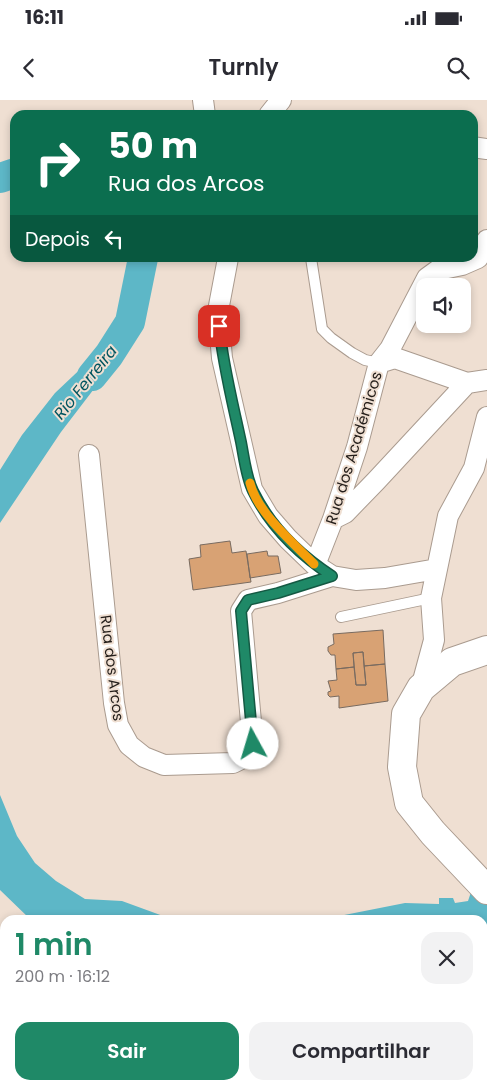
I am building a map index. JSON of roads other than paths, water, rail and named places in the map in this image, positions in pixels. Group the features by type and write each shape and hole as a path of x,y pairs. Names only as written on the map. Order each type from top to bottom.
{"street":[{"path":"273,110 281,100"},
{"path":"478,258 487,240"},
{"path":"227,262 218,311 222,358 252,489 268,516 315,565 332,576 356,580 385,578 437,569"},
{"path":"436,264 462,265 469,262"},
{"name":"Rua dos Académicos","path":"315,565 333,519 357,447 379,363 390,349 436,264"},
{"path":"379,363 395,358 467,383 487,380"},
{"path":"333,519 345,513 467,383"},
{"path":"487,417 474,468 448,516 431,598 434,640 421,688 406,714 402,767 410,803 432,833 487,890"},
{"name":"Rua dos Arcos","path":"89,455 118,725 129,745 144,757 164,765 234,763 247,756 253,744 241,611 248,600 278,593 332,576"},
{"path":"434,640 452,662"},
{"path":"421,688 452,662 487,650"}],"lane":[{"path":"311,262 322,329 352,353 365,360 379,363"},
{"path":"341,617 431,598"}],"water":[{"path":"107,338 123,351 61,432 0,523 0,470 22,435 55,393 91,359"},
{"path":"0,795 17,836 35,863 56,881 85,899 122,901 160,915 26,915 0,890"},
{"path":"487,880 487,915 344,915 405,903 439,904 439,898 453,898 455,903 468,901 471,892"}],"waterway":[{"name":"Rio Ferreira","path":"0,178 10,175"},
{"name":"Rio Ferreira","path":"92,376 109,355 130,322 142,262"}]}
